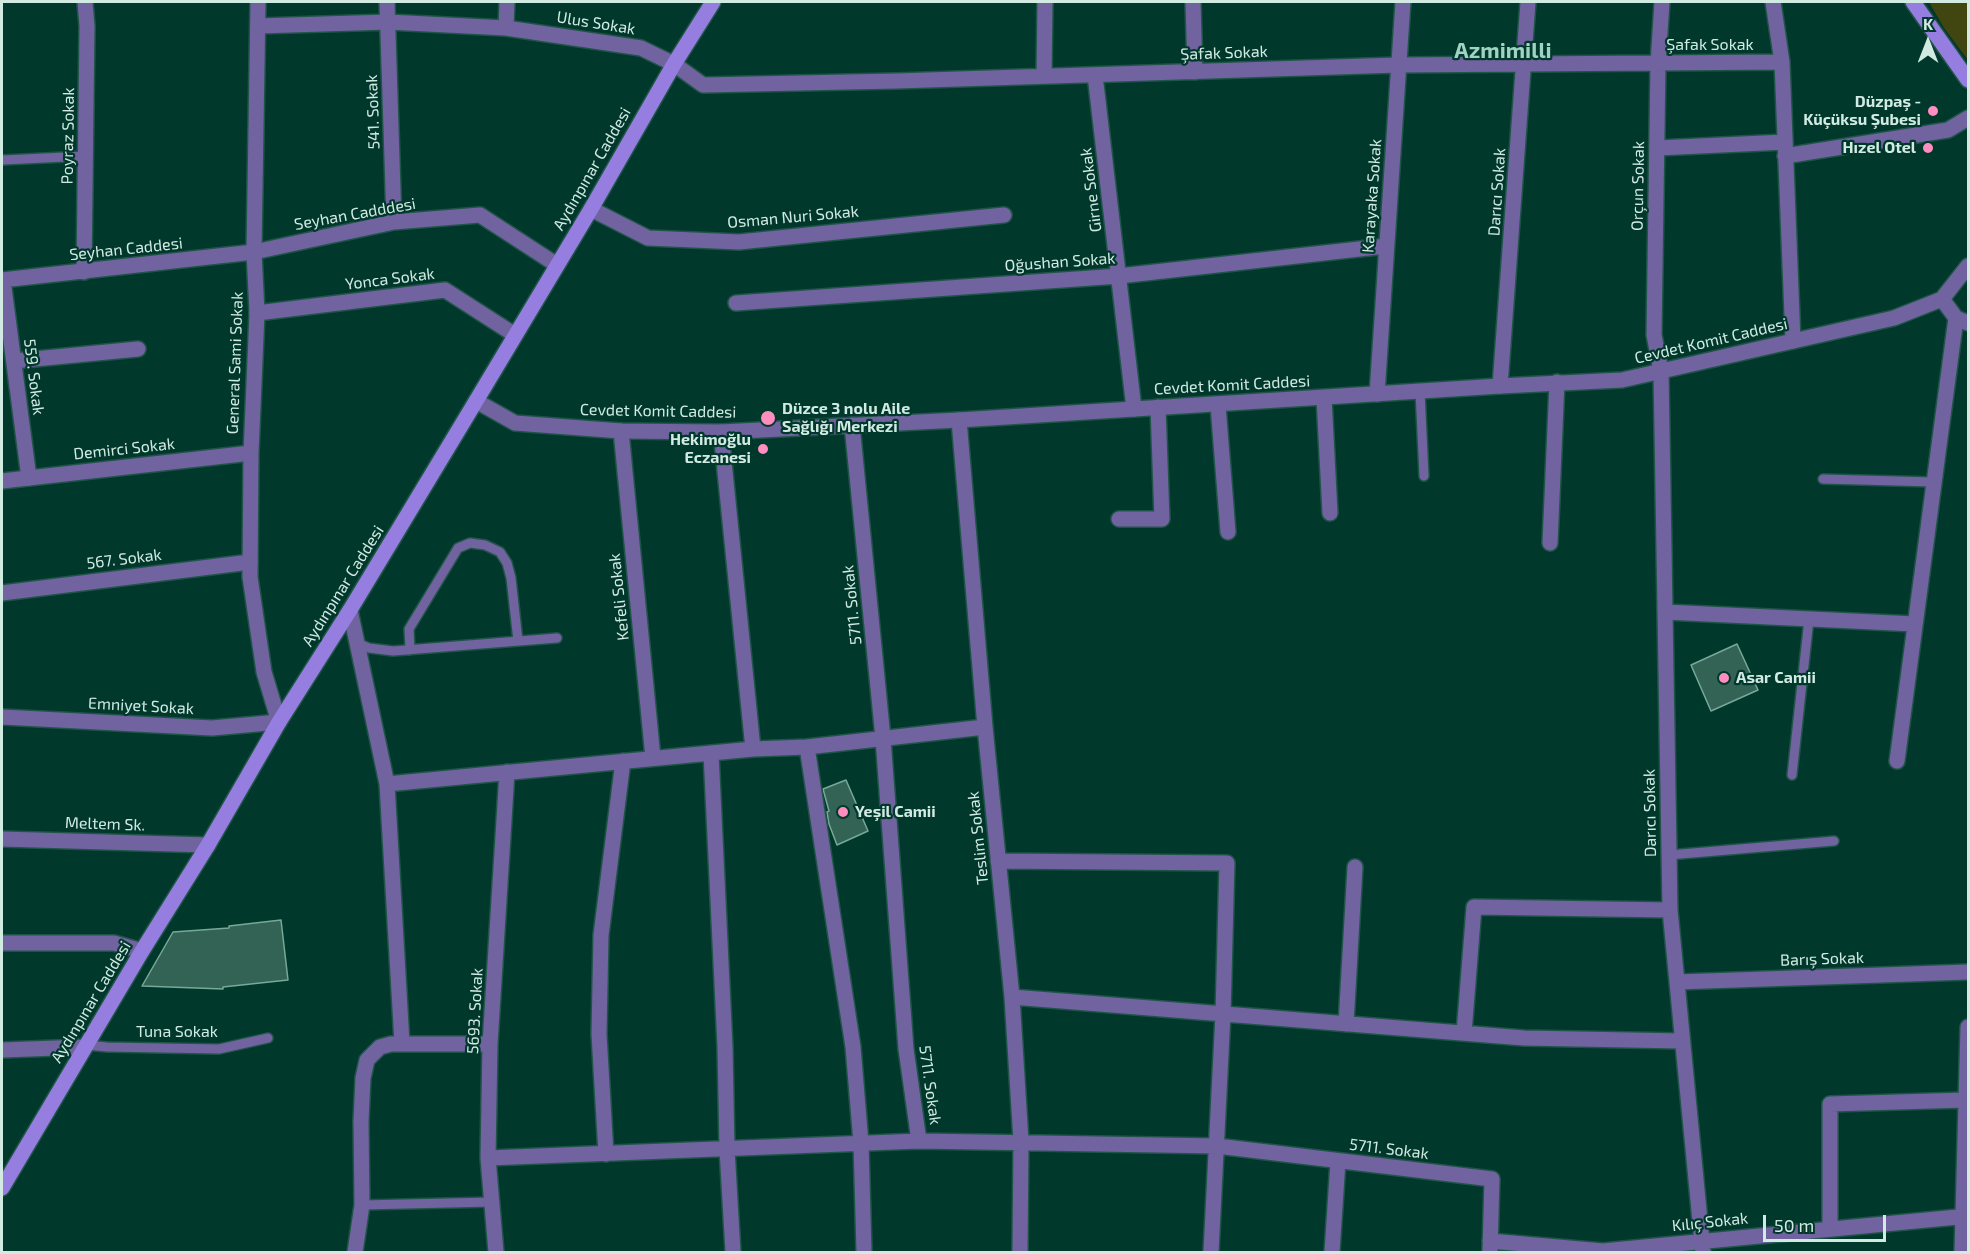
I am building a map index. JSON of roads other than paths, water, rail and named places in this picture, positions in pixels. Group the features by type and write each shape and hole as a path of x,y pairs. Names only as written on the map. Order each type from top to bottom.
{"main road":[{"name":"Aydınpınar Caddesi","path":"4,1179 476,401 591,209 674,64 713,2"},
{"path":"1913,2 1968,80"}],"street":[{"name":"Poyraz Sokak","path":"84,272 87,26 85,2"},
{"name":"General Sami Sokak","path":"258,2 254,252 257,314 251,453 250,577 264,672 279,723"},
{"name":"541. Sokak","path":"387,2 394,222"},
{"path":"506,28 507,2"},
{"path":"1044,76 1045,2"},
{"path":"1193,2 1194,72"},
{"name":"Karayaka Sokak","path":"1377,394 1403,2"},
{"name":"Darıcı Sokak","path":"1500,386 1528,2"},
{"name":"Orçun Sokak","path":"1661,371 1654,334 1658,63 1662,2"},
{"path":"1773,2 1782,62 1793,341"},
{"name":"Ulus Sokak","path":"258,26 388,22 506,28 641,48 674,64"},
{"name":"Şafak Sokak","path":"674,64 703,85 1398,65 1782,62"},
{"name":"Girne Sokak","path":"1095,75 1134,409"},
{"path":"1657,148 1785,149 1948,130 1968,118"},
{"name":"Osman Nuri Sokak","path":"591,209 648,238 739,242 1004,215"},
{"name":"Seyhan Cadddesi","path":"254,252 394,222 480,215 556,265"},
{"name":"Oğushan Sokak","path":"736,303 1119,276 1386,246"},
{"name":"Seyhan Caddesi","path":"2,280 254,252"},
{"path":"1896,761 1934,482 1962,321 1942,299 1968,266"},
{"name":"559. Sokak","path":"2,280 29,478"},
{"name":"Yonca Sokak","path":"257,314 445,291 515,335"},
{"name":"Cevdet Komit Caddesi","path":"476,401 514,423 621,431 722,432 1622,380 1894,318 1942,299"},
{"path":"14,361 138,349"},
{"name":"Darıcı Sokak","path":"1661,371 1670,910 1702,1246"},
{"path":"1550,543 1557,382"},
{"path":"1324,398 1330,513"},
{"path":"1218,405 1228,532"},
{"path":"1119,519 1162,519 1158,407"},
{"name":"Teslim Sokak","path":"959,420 985,727 1012,997 1021,1141 1020,1252"},
{"name":"5711. Sokak","path":"852,425 883,738 906,1049 919,1141 1217,1146 1492,1179 1490,1247"},
{"name":"Kefeli Sokak","path":"621,431 653,758"},
{"path":"722,432 753,749"},
{"name":"Demirci Sokak","path":"2,481 251,453"},
{"name":"567. Sokak","path":"2,593 250,562"},
{"path":"350,610 387,784 402,1042"},
{"path":"1665,612 1915,624"},
{"name":"Emniyet Sokak","path":"2,717 212,728 279,723"},
{"path":"387,784 753,749 807,747 985,727"},
{"path":"807,747 853,1047 861,1143 864,1252"},
{"path":"711,753 733,1252"},
{"path":"606,1154 599,1034 601,936 623,761"},
{"name":"5693. Sokak","path":"496,1252 488,1158 490,1044 507,772"},
{"name":"Meltem Sk.","path":"2,839 208,845"},
{"path":"998,861 1227,863 1223,1014 1211,1252"},
{"path":"1346,1024 1355,867"},
{"path":"1464,1033 1474,907 1670,910"},
{"path":"2,943 114,943 142,951"},
{"name":"Barış Sokak","path":"1677,982 1968,972"},
{"path":"1012,997 1524,1038 1682,1041"},
{"path":"1962,1252 1965,1216 1968,1027"},
{"path":"355,1252 362,1205 361,1121 363,1078 367,1060 380,1047 402,1042 490,1044"},
{"path":"2,1050 85,1046"},
{"path":"1830,1228 1830,1104 1966,1100"},
{"path":"488,1158 919,1141"},
{"path":"1332,1252 1338,1161"},
{"name":"Kılıç Sokak","path":"1490,1247 1603,1251 1702,1246 1830,1228 1965,1216"}],"lane":[{"path":"3,160 86,156"},
{"path":"1420,391 1424,476"},
{"path":"1823,478 1934,482"},
{"path":"410,650 409,629 458,548 470,543 485,545 500,552 507,563 511,578 518,641"},
{"path":"1792,775 1809,619"},
{"path":"357,643 369,648 393,651 557,638"},
{"path":"1669,855 1833,841"},
{"name":"Tuna Sokak","path":"85,1046 219,1049 268,1038"},
{"path":"362,1205 492,1202"}],"place":[{"name":"Düzpaş - Küçüksu Şubesi","path":"1933,111"},
{"name":"Hızel Otel","path":"1928,148"},
{"name":"Düzce 3 nolu Aile Sağlığı Merkezi","path":"768,418"},
{"name":"Hekimoğlu Eczanesi","path":"763,449"},
{"name":"Asar Camii","path":"1724,678"},
{"name":"Yeşil Camii","path":"843,812"}],"district":[{"name":"Azmimilli","path":"1503,51"}]}
